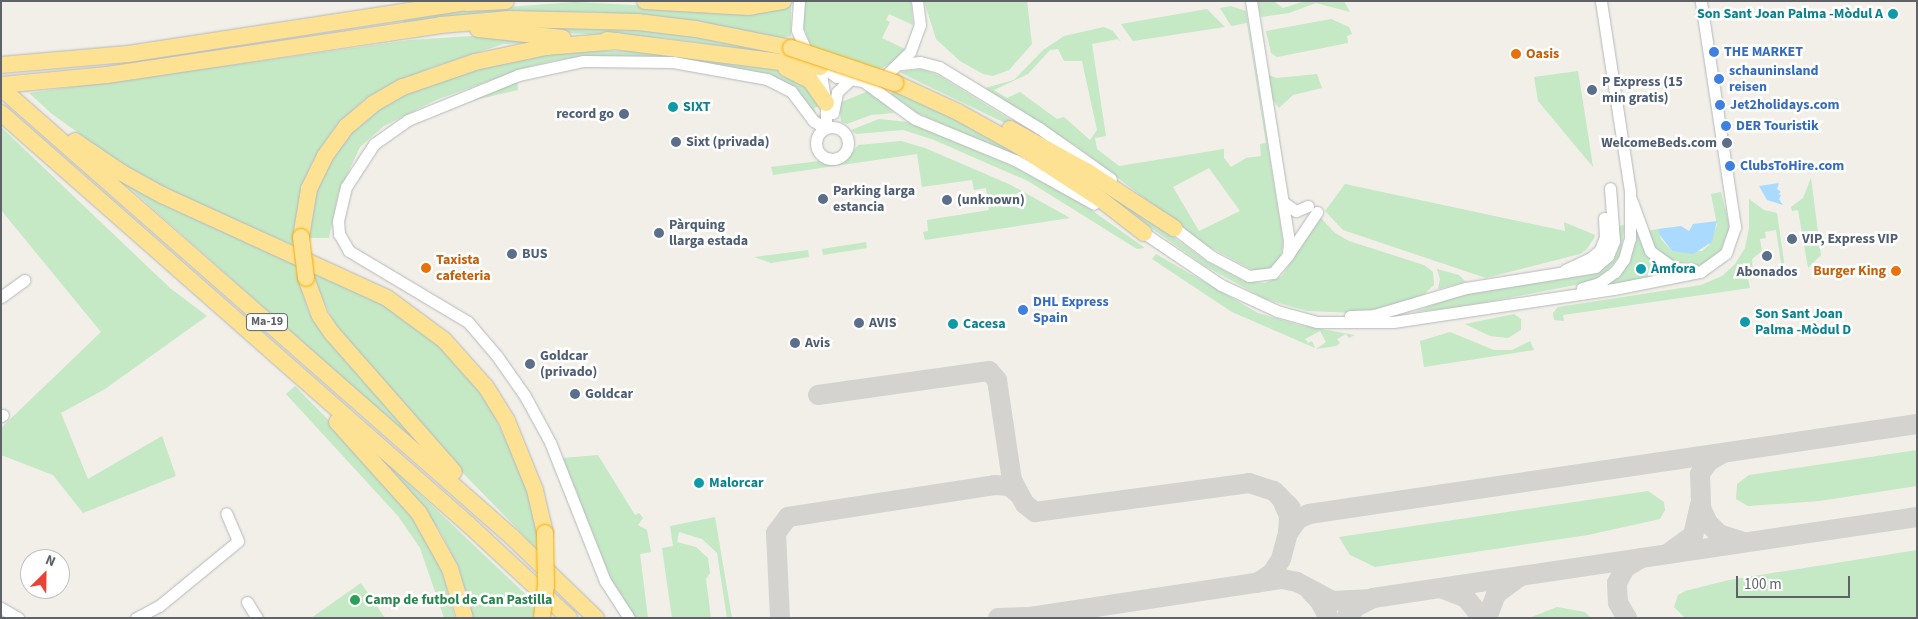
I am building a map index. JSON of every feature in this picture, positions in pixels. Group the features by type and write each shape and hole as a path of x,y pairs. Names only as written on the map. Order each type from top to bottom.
{"highway":[{"path":"9,65 128,54 470,2 506,1"},
{"path":"646,1 748,7 783,1"},
{"path":"1,87 147,70 441,25 550,18 638,22 696,29 791,48 895,83 931,99 982,124 1053,167 1144,233"},
{"path":"441,25 618,41 820,67"},
{"path":"512,537 494,512 436,454 336,338 320,316 306,278 301,237 309,189 325,156 346,127 373,104 403,87 475,62 546,47 618,41"},
{"path":"770,62 810,80 826,103"},
{"name":"Ma-19","path":"1,87 512,537 596,618"},
{"path":"931,99 995,122 1034,142 1174,228"},
{"path":"22,106 48,119 82,146 142,184 365,287 417,318 460,356 497,403 527,466 544,533 546,586 542,618"},
{"name":"Ma-19","path":"1,113 487,541 569,618"},
{"path":"306,383 311,394 419,513 450,569 464,618"}],"street":[{"path":"799,1 799,37 809,57 820,67 850,80 863,81 881,78 901,64 918,33 917,1"},
{"path":"1251,1 1283,202 1288,255"},
{"path":"1530,302 1595,285 1614,272 1629,245 1631,197 1601,1"},
{"path":"863,81 915,119 1022,164 1144,233 1230,289 1277,311 1316,322 1383,323 1681,278 1709,267 1726,253 1735,227 1701,1"},
{"path":"629,618 605,581 544,430 517,383 468,322 349,251 338,227 343,194 362,159 398,126 509,78 564,63 600,60 659,61 754,75 787,88 814,121 825,128 839,128"},
{"path":"901,64 920,62 939,67 1089,161 1211,256 1250,276 1273,273 1288,255 1312,209 1296,211 1283,202"},
{"path":"816,138 825,128 826,103 820,67"},
{"path":"814,121 816,149 821,156 838,158 845,152 848,143 846,134 834,120 834,97 850,80"},
{"path":"1316,322 1329,317 1374,315 1458,290 1590,270 1608,256 1615,236 1610,193 1618,204 1625,203 1631,197"},
{"path":"1631,197 1640,216 1646,244 1656,257 1680,270 1709,267"},
{"path":"1555,275 1597,253 1605,237 1604,218"},
{"path":"1,297 24,280"},
{"path":"136,618 159,606 238,541 226,513"},
{"path":"247,602 257,618"},
{"path":"1,608 18,618"}],"green space":[{"path":"805,1 911,1 913,25 889,14 886,20 890,22 882,38 905,49 893,62 877,71 814,52 803,26"},
{"path":"924,1 1027,1 1032,44 1009,70 993,76 983,74 960,61 936,39"},
{"path":"1258,1 1273,1 1283,8 1305,1 1344,1 1350,12 1316,3 1289,13 1261,17"},
{"path":"575,2 748,11 791,3 791,36 783,38 595,12 524,12 404,24 403,20 457,11"},
{"path":"1231,6 1246,11 1283,241 1281,256 1271,268 1254,271 1206,245 1076,146 985,88 1014,80 1043,50 1064,36 1104,27 1113,31 1122,43 1118,39 1092,44 1106,136 1095,138 1097,149 1119,166 1224,149 1224,158 1231,167 1246,158 1261,156 1260,144 1266,143 1247,23 1231,26 1220,8","holes":["1058,49 1064,61 1082,61 1097,130 1090,140 1064,117 1057,119 1020,92 1007,98 994,90 1028,74 1050,50","1209,168 1240,211 1199,231 1173,187"]},
{"path":"1207,9 1225,27 1133,41 1121,24"},
{"path":"1331,19 1349,27 1352,34 1347,36 1348,43 1277,57 1271,53 1266,31"},
{"path":"547,25 670,32 785,55 665,38 547,32 509,26"},
{"path":"471,36 549,42 503,44 431,68 388,86 363,101 335,127 313,161 302,187 295,246 161,188 127,168 52,114 29,93 410,40"},
{"path":"581,51 632,51 767,67 802,80 820,106 814,108 816,115 822,115 820,121 789,85 767,74 575,58 557,60 528,67 436,100 384,126 360,147 338,194 329,238 306,238 315,190 344,137 386,102 441,79 535,55"},
{"path":"921,69 938,75 1053,146 899,72"},
{"path":"1578,71 1593,167 1538,101 1534,77"},
{"path":"1265,74 1277,78 1317,74 1322,88 1293,95 1279,108 1268,93"},
{"path":"517,81 518,90 458,104"},
{"path":"871,90 894,113 871,115 847,124 841,122 839,103"},
{"path":"893,91 963,123 1035,164 917,113 891,94"},
{"path":"879,119 908,122 1014,167 1080,202 1145,248 1137,249 1028,181 934,140 903,130 856,134 851,130"},
{"path":"1,127 170,288 207,316 105,389 61,413 88,479 162,436 176,476 83,513 53,475 1,455 1,428 101,332 1,210"},
{"path":"901,141 925,148 1011,185 1070,218 925,240 923,232 928,231 927,220 989,210 986,188 974,190 972,180 922,187 917,154 773,175 771,167 819,161 839,163 849,157 858,145"},
{"path":"1043,152 1147,218 1208,262 1244,281 1265,283 1282,276 1320,217 1335,233 1349,241 1424,265 1433,272 1434,285 1424,294 1401,304 1355,313 1307,311 1265,299 1205,266"},
{"path":"114,174 172,209 297,263 303,295 310,315 326,339 434,459"},
{"path":"1811,178 1821,255 1808,268 1798,210 1792,211 1791,207 1803,198"},
{"path":"1345,184 1565,231 1564,222 1595,235 1587,249 1580,254 1486,278 1343,230 1325,211"},
{"path":"1721,192 1730,227 1721,250 1704,264 1686,268 1659,256 1645,231 1658,229 1661,239 1672,251 1702,251 1709,245 1717,225 1711,194"},
{"path":"1749,199 1764,210 1777,213 1786,275 1783,276 1776,230 1765,232 1766,238 1760,239 1762,251 1752,259 1753,272 1747,273 1750,288 1563,315 1564,321 1554,320 1553,313 1558,307 1701,285 1722,276 1735,264 1745,248 1749,228"},
{"path":"1638,223 1647,254 1673,275 1604,285 1617,273 1632,224"},
{"path":"1625,225 1620,256 1603,276 1586,283 1461,307 1414,312 1459,295 1594,273 1618,226"},
{"path":"866,242 867,248 823,255 822,249"},
{"path":"808,250 809,257 771,263 754,257"},
{"path":"1156,254 1258,313 1299,325 1355,335 1349,338 1346,334 1337,339 1340,343 1336,346 1316,349 1326,342 1320,331 1305,339 1308,343 1312,341 1315,348 1232,312 1152,259"},
{"path":"313,268 399,312 437,344 485,396 525,481 536,518 538,550 415,424 339,332 317,288"},
{"path":"1437,269 1459,275 1466,282 1438,289 1440,279"},
{"path":"1514,314 1521,319 1521,330 1508,338 1490,336 1465,324"},
{"path":"1450,332 1494,350 1512,350 1530,341 1534,350 1424,367 1420,341"},
{"path":"295,386 350,442 413,518 442,571 455,618 444,618 420,548 398,516 286,394"},
{"path":"1917,450 1917,486 1819,501 1748,506 1736,499 1737,484 1749,475"},
{"path":"598,455 635,515 639,513 643,518 638,525 647,530 651,552 640,554 648,618 634,618 615,590 563,458"},
{"path":"385,461 536,604 536,618 472,618 459,568 440,531"},
{"path":"1648,491 1664,502 1665,510 1660,519 1588,535 1375,567 1350,555 1339,537"},
{"path":"715,517 732,618 727,618 717,553 702,539 679,532 677,542 696,547 708,558 710,573 706,579 711,618 672,618 662,548 673,546 670,526"},
{"path":"1917,550 1917,618 1685,618 1674,607 1678,595 1685,591 1729,580"},
{"name":"Camp de futbol de Can Pastilla","path":"361,583 385,618 311,618"},
{"path":"1557,607 1585,612 1591,618 1529,618"}],"water":[{"path":"1779,183 1777,189 1781,192 1778,194 1781,195 1779,199 1783,205 1767,200 1759,186"},
{"path":"1717,221 1712,242 1693,254 1672,251 1659,234 1658,229 1681,226 1689,231 1693,224"}],"taxiway":[{"path":"818,395 989,371 997,380 1012,480 1025,504 1035,512 1249,483 1274,491 1291,508"},
{"path":"1282,500 1289,516 1288,533 1298,519 1309,514 1917,424"},
{"path":"1723,453 1709,461 1700,474 1701,508 1708,523 1719,534 1743,542"},
{"path":"780,618 776,533 788,517 995,485 1009,486 1019,494"},
{"path":"1670,552 1693,535 1700,505"},
{"path":"1346,618 1356,607 1373,598 1917,517"},
{"path":"1257,583 1272,573 1281,559 1288,533"},
{"path":"1627,618 1618,603 1617,583 1625,568 1641,558"},
{"path":"1487,618 1496,594 1519,577"},
{"path":"998,618 1030,617 1282,579 1297,582 1332,601 1367,599"},
{"path":"1443,589 1466,598 1482,618"},
{"path":"1311,592 1319,600 1329,618"}],"place":[{"name":"Son Sant Joan Palma -Mòdul A","path":"1893,14"},
{"name":"THE MARKET","path":"1714,52"},
{"name":"Oasis","path":"1516,54"},
{"name":"schauninsland reisen","path":"1719,79"},
{"name":"P Express (15 min gratis)","path":"1592,90"},
{"name":"Jet2holidays.com","path":"1720,105"},
{"name":"SIXT","path":"673,107"},
{"name":"record go","path":"624,114"},
{"name":"DER Touristik","path":"1726,126"},
{"name":"Sixt (privada)","path":"676,142"},
{"name":"WelcomeBeds.com","path":"1727,143"},
{"name":"ClubsToHire.com","path":"1730,166"},
{"name":"Parking larga estancia","path":"823,199"},
{"name":"(unknown)","path":"947,200"},
{"name":"Pàrquing llarga estada","path":"659,233"},
{"name":"VIP, Express VIP","path":"1792,239"},
{"name":"BUS","path":"512,254"},
{"name":"Abonados","path":"1767,256"},
{"name":"Taxista cafeteria","path":"426,268"},
{"name":"Àmfora","path":"1641,269"},
{"name":"Burger King","path":"1896,271"},
{"name":"DHL Express Spain","path":"1023,310"},
{"name":"Son Sant Joan Palma -Mòdul D","path":"1745,322"},
{"name":"AVIS","path":"859,323"},
{"name":"Cacesa","path":"953,324"},
{"name":"Avis","path":"795,343"},
{"name":"Goldcar (privado)","path":"530,364"},
{"name":"Goldcar","path":"575,394"},
{"name":"Malorcar","path":"699,483"},
{"name":"Camp de futbol de Can Pastilla","path":"355,600"}]}
